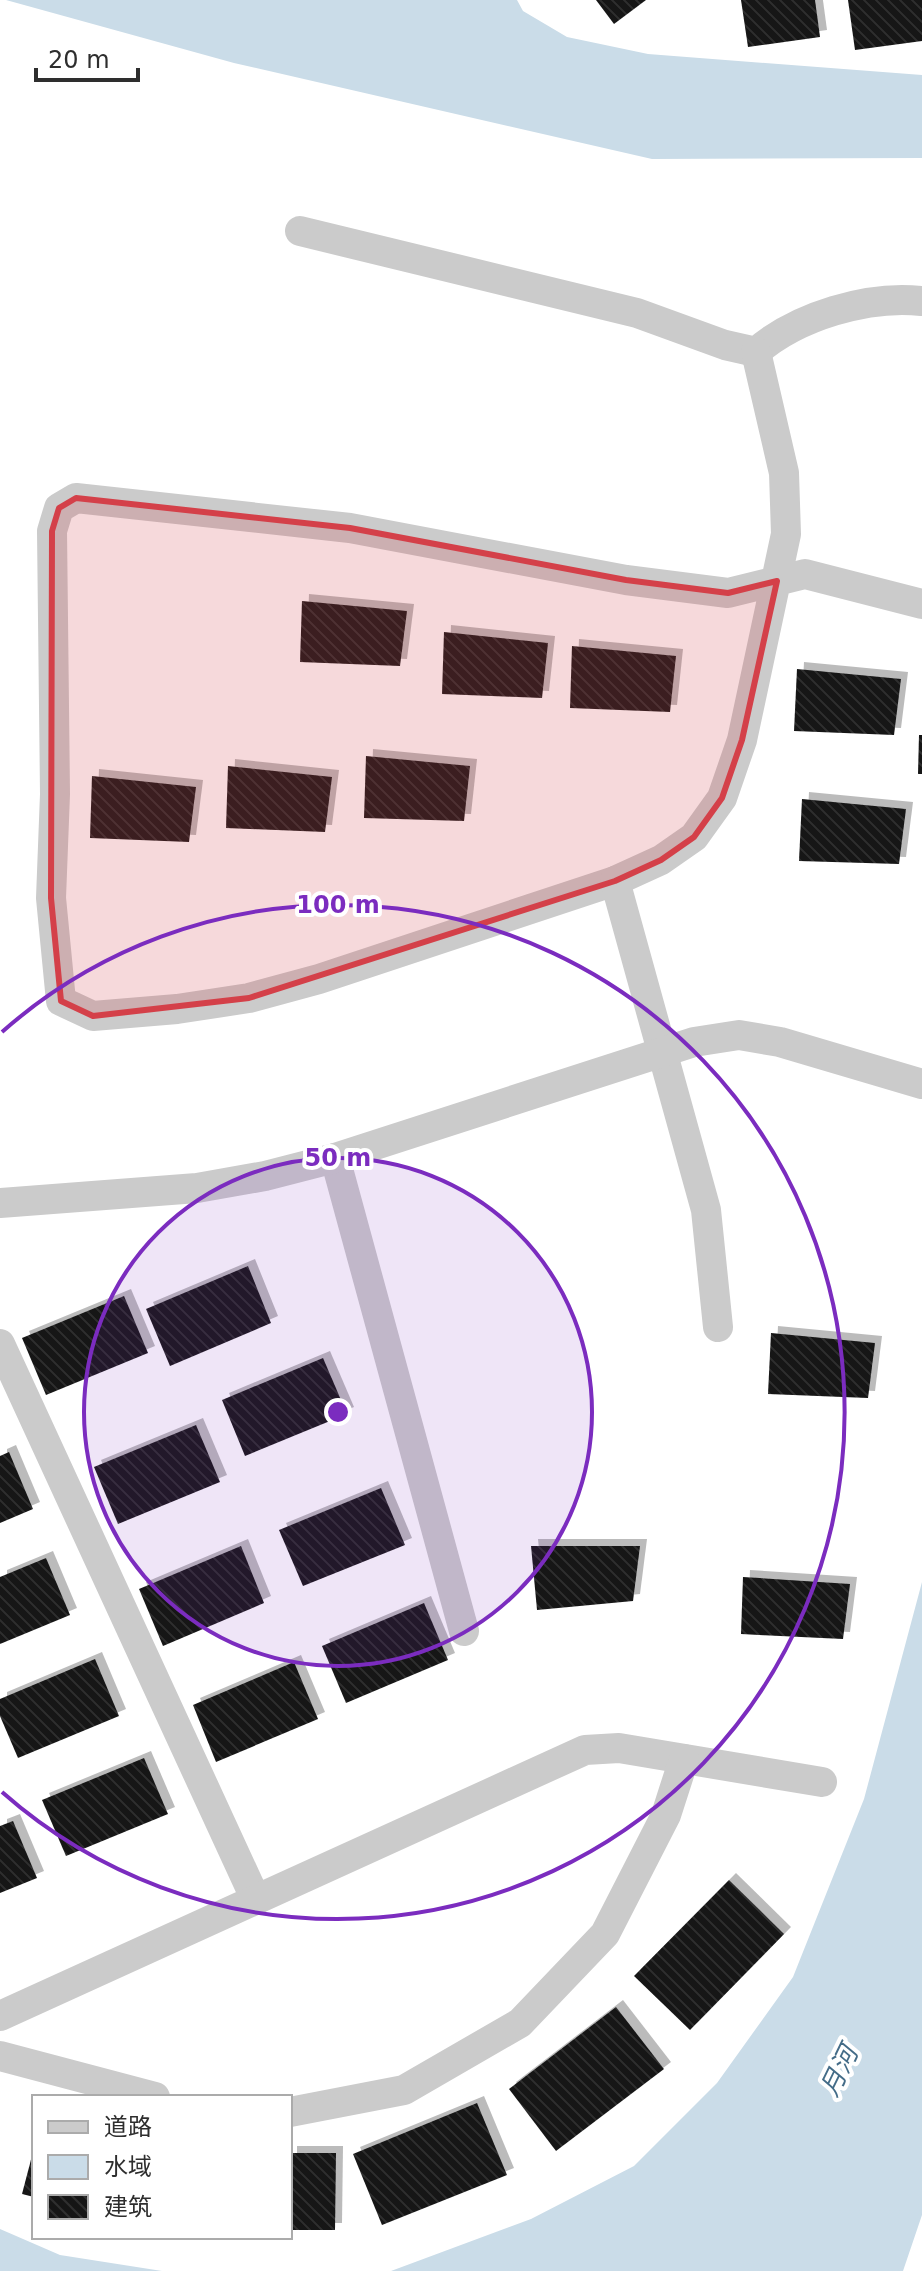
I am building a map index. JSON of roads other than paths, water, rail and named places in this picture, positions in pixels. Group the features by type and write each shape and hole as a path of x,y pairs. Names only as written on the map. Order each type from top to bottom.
{"street":[{"path":"300,231 637,313 725,345 756,352 838,307 877,300 922,301"},
{"path":"756,352 784,473 786,534 777,581 742,740 722,798 694,837 661,860 615,881 319,979 249,998 177,1009 93,1016 61,1001 51,898 55,794 52,531 59,508 76,498 350,528 626,580 728,593 777,581 805,574 922,604"},
{"path":"615,881 706,1210 718,1327"},
{"path":"0,1203 197,1188 335,1158 694,1042 739,1035 780,1042 922,1084"},
{"path":"335,1158 464,1631"},
{"path":"0,1344 256,1900"},
{"path":"0,2016 585,1750 619,1748 822,1782"},
{"path":"292,2112 404,2090 520,2023 605,1934 666,1815 684,1759"},
{"path":"0,2056 147,2095"}],"water":[{"path":"6,0 517,0 523,11 567,37 648,54 922,75 922,158 652,159 234,63"},
{"name":"月河","path":"922,1582 922,2215 903,2271 391,2271 531,2219 634,2166 717,2083 793,1977 864,1799"},
{"path":"0,2229 60,2255 162,2271 0,2271"}]}
